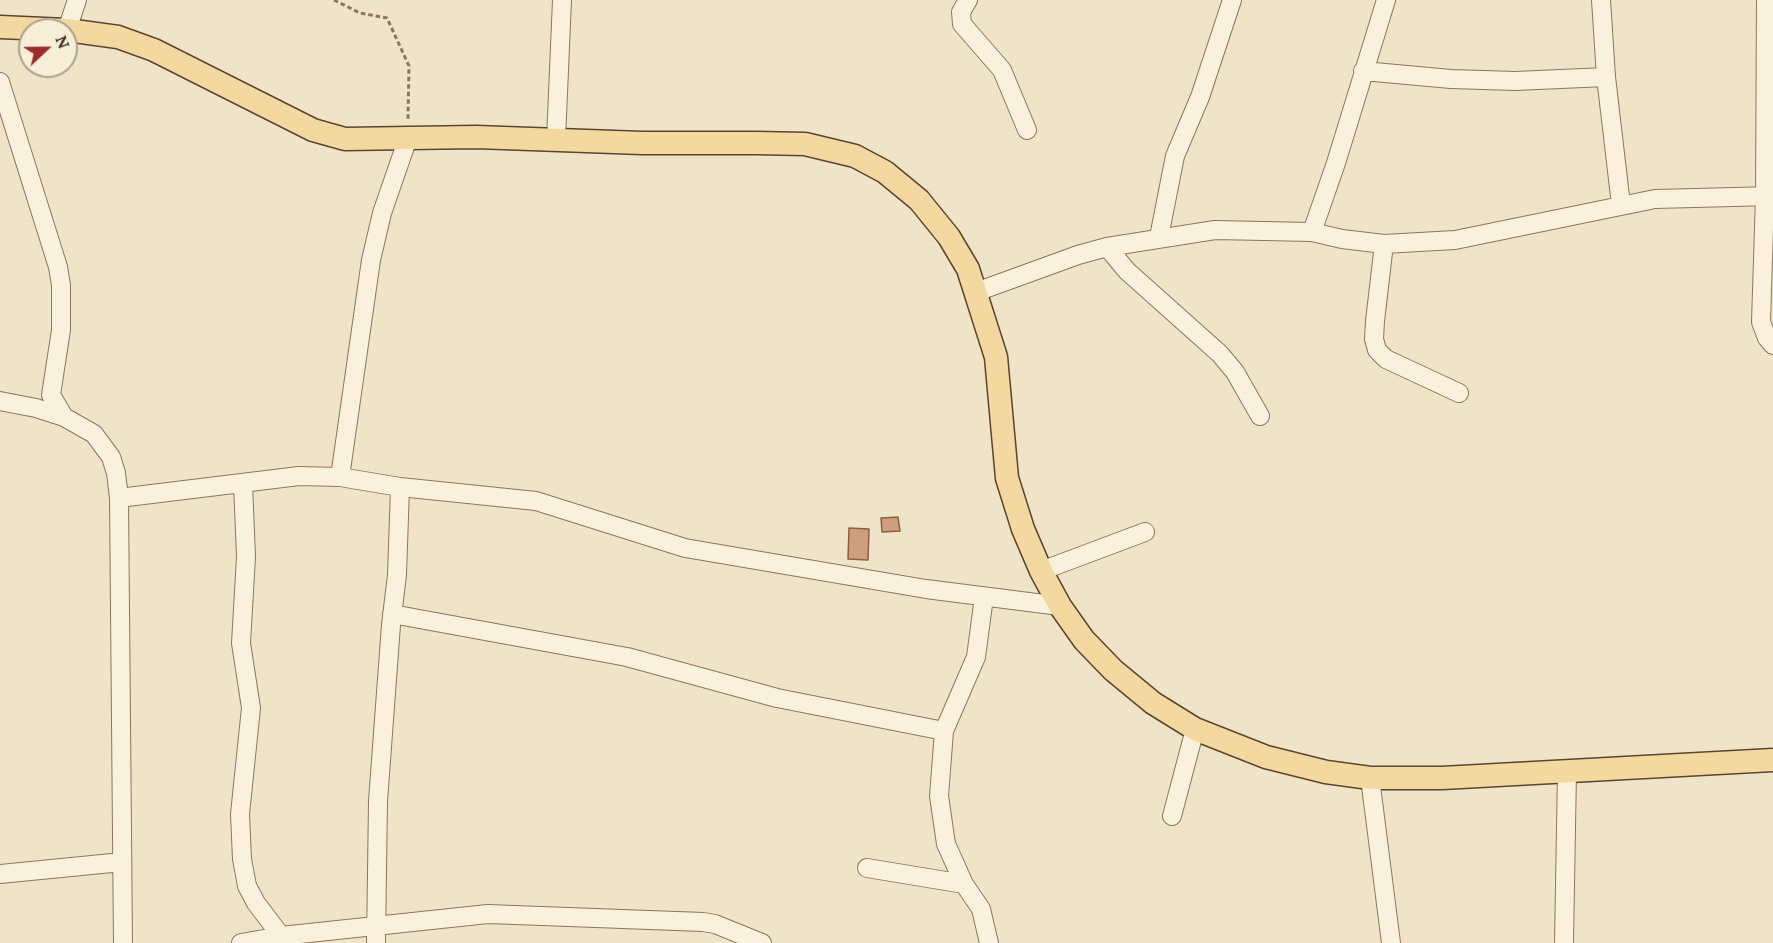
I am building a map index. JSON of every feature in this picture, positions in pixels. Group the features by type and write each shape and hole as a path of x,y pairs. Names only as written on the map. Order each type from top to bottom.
{"main road":[{"path":"0,27 18,28"},
{"path":"78,32 118,38 154,50 313,130 345,139 476,137 805,144 855,156 885,172 919,200 949,237 968,269 996,357 1007,478 1023,529 1041,571 1060,606 1084,640 1113,670 1153,703 1195,729 1266,758 1326,772 1370,778 1442,778 1773,760"}],"street":[{"path":"71,18 77,0"},
{"path":"556,140 562,0"},
{"path":"968,0 961,12 962,24 1002,70 1027,130"},
{"path":"1159,237 1175,156 1200,97 1232,0"},
{"path":"1312,232 1336,163 1386,0"},
{"path":"1601,0 1606,77 1621,205"},
{"path":"1766,0 1769,37 1769,196 1761,322 1767,338 1773,345"},
{"path":"1364,71 1451,79 1515,81 1606,77"},
{"path":"0,82 58,267 61,285 61,330 51,395 64,417"},
{"path":"340,477 371,260 382,213 408,138"},
{"path":"976,292 1078,255 1107,247 1215,230 1312,232 1342,239 1384,244 1455,240 1655,199 1769,196"},
{"path":"1384,244 1374,339 1377,350 1386,359 1459,393"},
{"path":"1107,247 1127,271 1220,354 1235,372 1260,416"},
{"path":"36,408 51,395"},
{"path":"0,401 36,408 64,417 94,434 105,448 116,473 119,498 123,943"},
{"path":"119,498 299,476 340,477 400,487 536,501 685,548 984,597 1060,606"},
{"path":"243,483 246,557 241,643 250,708 240,813 242,859 247,886 256,903 281,936"},
{"path":"376,935 378,801 397,575 400,487"},
{"path":"1041,571 1145,532"},
{"path":"984,597 976,657 944,731 939,796 946,844 964,884 981,909 989,943"},
{"path":"392,614 627,657 777,698 944,731"},
{"path":"1172,816 1195,729"},
{"path":"1564,943 1568,771"},
{"path":"1370,778 1391,943"},
{"path":"0,874 122,862"},
{"path":"867,868 964,884"},
{"path":"241,943 281,936 376,935 488,915 670,919 715,924 762,943"},
{"path":"715,924 721,943"}],"path":[{"path":"333,0 360,13 387,18 409,66 408,138"}],"building":[{"path":"898,517 900,531 882,532 881,518"},
{"path":"849,528 869,529 868,560 848,559"}]}
